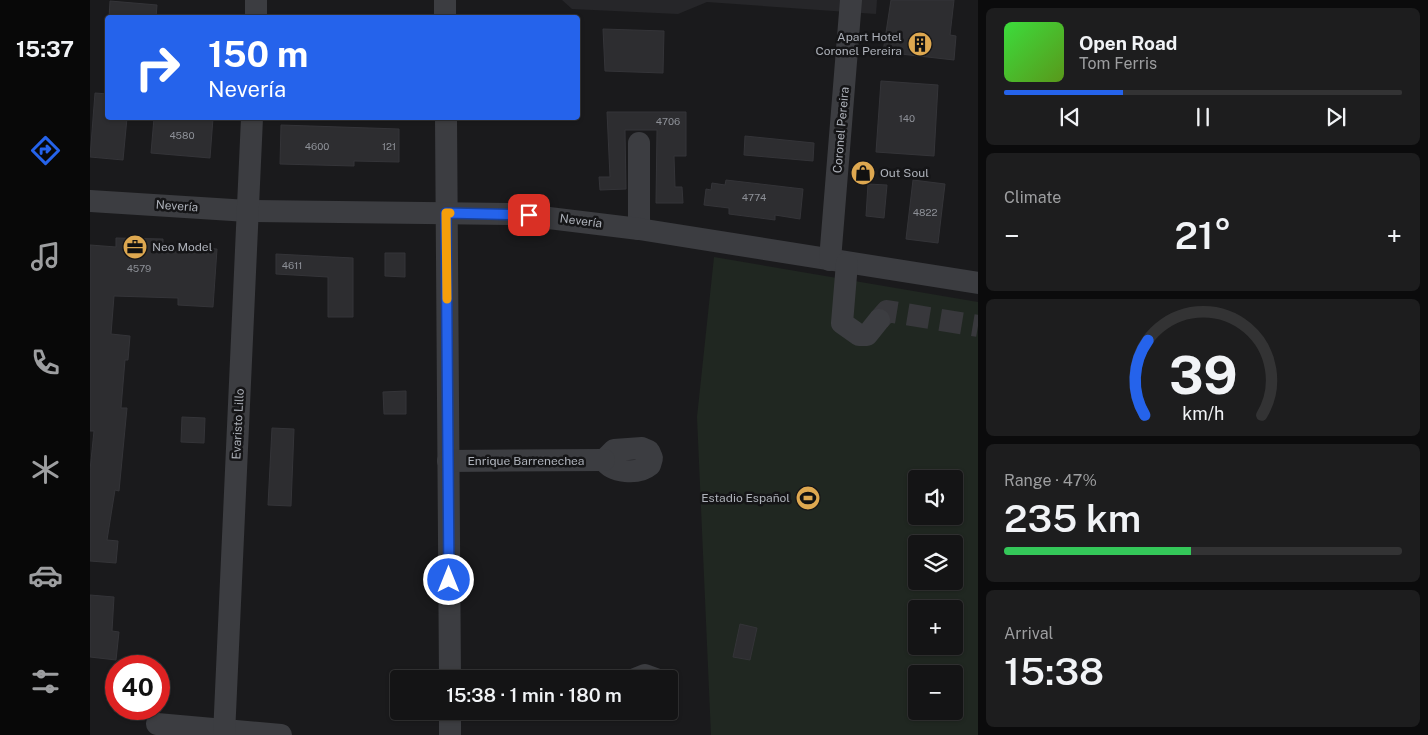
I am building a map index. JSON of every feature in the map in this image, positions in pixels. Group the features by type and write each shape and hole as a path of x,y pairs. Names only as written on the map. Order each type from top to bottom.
{"street":[{"path":"256,0 256,15"},
{"path":"445,0 445,15"},
{"name":"Coronel Pereira","path":"851,0 838,261 842,324 859,335 867,335 879,320"},
{"name":"Evaristo Lillo","path":"224,732 252,120"},
{"path":"446,120 450,670"},
{"path":"639,143 639,229"},
{"name":"Nevería","path":"90,201 248,211 516,214 639,229 978,282"},
{"name":"Enrique Barrenechea","path":"448,461 604,460"},
{"path":"450,720 450,735"},
{"path":"157,724 224,732 281,735"}],"shaded area":[{"path":"562,0 877,0 876,14 707,2 678,14 572,9"},
{"name":"Estadio Español","path":"714,257 978,302 978,735 711,735 697,417"}],"building":[{"path":"891,0 954,0 950,35 956,36 954,60 883,52"},
{"path":"110,1 157,5 156,15 109,15"},
{"path":"603,29 664,31 663,73 605,71"},
{"path":"881,81 938,85 934,156 876,152"},
{"path":"95,93 105,94 105,120 127,120 123,160 90,157"},
{"path":"607,112 686,112 686,156 674,156 675,187 682,187 683,203 656,203 657,130 625,130 626,189 600,190 599,177 610,177"},
{"path":"154,120 213,120 210,158 151,153"},
{"path":"281,125 399,129 399,162 354,161 354,166 280,164"},
{"path":"745,136 814,143 813,161 744,155"},
{"path":"726,180 803,189 800,219 775,215 775,220 729,214 729,208 704,205 706,189 711,190 712,183 725,185"},
{"path":"913,180 945,184 938,243 906,239"},
{"path":"868,184 887,185 884,218 866,216"},
{"path":"116,238 163,239 163,246 217,249 213,307 178,305 178,298 114,296 111,334 130,336 128,360 125,360 121,408 127,408 119,491 115,490 107,540 118,541 116,563 90,561 90,470 94,431 90,431 90,245 116,247"},
{"path":"385,253 405,253 405,277 385,276"},
{"path":"276,254 353,258 353,317 328,317 328,277 276,274"},
{"path":"406,391 406,414 384,414 383,392"},
{"path":"182,417 205,418 204,443 181,442"},
{"path":"272,428 294,429 291,506 268,505"},
{"path":"90,595 114,597 112,631 119,632 117,655 105,655 105,659 90,657"},
{"path":"740,624 757,628 750,660 733,657"}],"tunnel":[{"path":"879,320 887,311 978,326"}],"slow traffic":[{"path":"447,299 446,213 450,213"}],"place":[{"name":"Apart Hotel Coronel Pereira","path":"920,44"},
{"name":"Out Soul","path":"863,173"},
{"name":"Neo Model","path":"135,247"},
{"name":"Estadio Español","path":"808,498"}],"route":[{"path":"449,580 446,213 529,215"}]}
